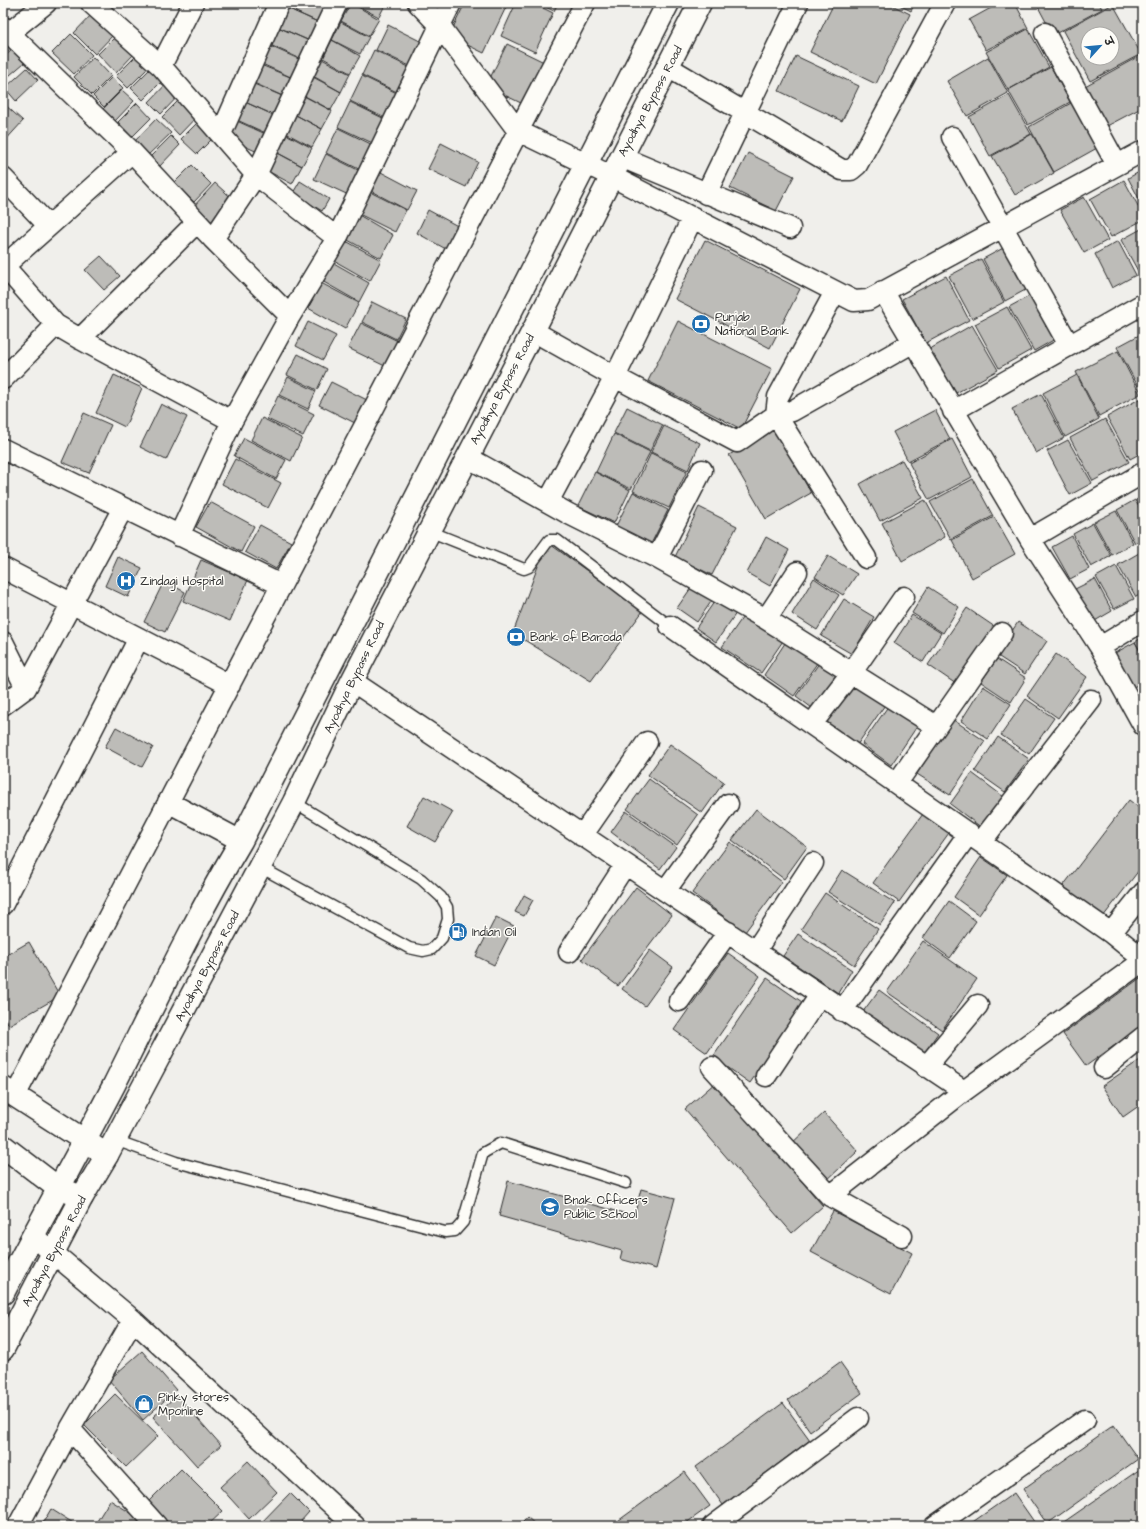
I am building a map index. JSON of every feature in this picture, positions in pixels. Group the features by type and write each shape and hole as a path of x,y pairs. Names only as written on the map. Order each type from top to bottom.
{"main road":[{"path":"3,1293 58,1188 85,1142 241,841 668,3"},
{"name":"Ayodhya Bypass Road","path":"3,1349 82,1197 111,1147 294,802 352,681 533,331 700,3"},
{"path":"220,879 246,894"},
{"path":"9,1092 85,1142 111,1147"},
{"path":"3,1147 58,1188 82,1197"}],"street":[{"path":"46,3 6,30 132,152 213,239 290,316"},
{"path":"91,3 161,66 222,134 256,175 337,238"},
{"path":"161,66 193,3"},
{"path":"222,134 278,3"},
{"path":"213,239 256,175 338,3"},
{"path":"418,3 440,26 518,131 586,163 693,217 854,301 868,300 1143,151"},
{"path":"179,536 232,421 290,316 337,238 451,3"},
{"path":"9,1092 168,802 230,685 585,3"},
{"path":"706,194 798,3"},
{"path":"668,67 842,170 851,170 857,165 945,3"},
{"path":"1045,33 1117,165"},
{"path":"952,137 1069,345"},
{"path":"132,152 48,225 4,266 56,325 232,421"},
{"path":"621,157 790,228"},
{"path":"3,178 48,225"},
{"path":"548,502 615,377 693,217"},
{"path":"80,339 197,222"},
{"path":"883,291 912,343 1030,539 1100,647 1143,726"},
{"path":"835,292 778,397 776,415 866,558"},
{"path":"953,411 1143,304"},
{"path":"3,379 56,325"},
{"path":"533,331 615,377 737,442 776,415 792,411 912,343"},
{"path":"3,449 281,585"},
{"path":"467,457 548,502 657,558 766,619 936,726"},
{"path":"657,558 702,470"},
{"path":"1030,539 1143,473"},
{"path":"3,705 26,688 123,508"},
{"path":"3,568 230,685"},
{"path":"766,619 797,572"},
{"path":"812,724 852,672 904,597"},
{"path":"1100,647 1143,621"},
{"path":"670,626 1111,933 1143,960 964,1091 830,1196"},
{"path":"897,783 1002,633"},
{"path":"3,904 139,638"},
{"path":"3,642 26,688"},
{"path":"352,681 625,865 756,950 842,1011 964,1091"},
{"path":"842,1011 975,838 1091,700"},
{"path":"582,836 647,742"},
{"path":"168,802 241,841"},
{"path":"665,891 728,804"},
{"path":"756,950 813,863"},
{"path":"568,952 625,865"},
{"path":"1111,933 1143,893"},
{"path":"679,1001 728,932"},
{"path":"766,1076 820,996"},
{"path":"926,1067 978,1005"},
{"path":"1104,1068 1143,1037"},
{"path":"712,1067 830,1196 902,1236"},
{"path":"32,1236 133,1320 355,1526"},
{"path":"18,1526 70,1429 133,1320"},
{"path":"713,1526 858,1418"},
{"path":"935,1526 1086,1420"},
{"path":"70,1429 157,1526"}],"lane":[{"path":"429,531 524,569 529,567 549,540 557,540 670,626"},
{"path":"260,867 409,948 423,951 432,949 442,938 448,919 447,907 428,884 294,802"},
{"path":"111,1147 176,1162 445,1232 455,1231 463,1222 483,1153 501,1143 626,1183"}],"building":[{"path":"289,3 328,4 320,23 287,8"},
{"path":"351,3 379,19 369,36 341,21"},
{"path":"352,3 386,3 379,17"},
{"path":"465,3 508,3 484,53 449,36"},
{"path":"516,3 533,3 553,13 535,52 501,36"},
{"path":"537,3 558,3 554,11"},
{"path":"834,3 888,3 910,14 876,84 810,52"},
{"path":"895,3 915,3 911,11"},
{"path":"1000,3 1015,3 1028,28 986,50 969,20"},
{"path":"1036,3 1099,3 1102,9 1053,35"},
{"path":"1113,4 1141,54 1120,65 1120,26 1080,26 1080,62 1063,31"},
{"path":"287,8 320,23 312,42 278,27"},
{"path":"92,14 113,35 95,54 74,33"},
{"path":"341,22 369,37 360,54 332,40"},
{"path":"388,25 428,45 416,69 376,50"},
{"path":"278,27 312,42 303,60 270,45"},
{"path":"1028,29 1049,67 1008,90 986,52"},
{"path":"71,34 92,55 74,74 52,53"},
{"path":"116,36 134,54 116,73 98,54"},
{"path":"3,40 11,49 3,56"},
{"path":"332,40 360,56 350,73 323,58"},
{"path":"507,44 544,62 523,104 486,86"},
{"path":"270,46 303,61 295,79 262,64"},
{"path":"12,50 24,63 3,81 3,58"},
{"path":"374,50 415,70 403,95 362,75"},
{"path":"138,54 150,66 128,88 116,76"},
{"path":"1143,54 1143,107 1107,126 1085,86"},
{"path":"796,56 859,86 842,121 779,91"},
{"path":"93,57 111,76 92,95 74,77"},
{"path":"988,57 1008,93 967,116 947,81"},
{"path":"322,59 350,74 341,92 313,76"},
{"path":"154,65 166,77 143,100 131,88"},
{"path":"261,65 295,79 287,98 254,83"},
{"path":"1082,66 1118,66 1090,81"},
{"path":"1051,67 1070,102 1028,125 1008,90"},
{"path":"27,68 38,80 16,101 5,88"},
{"path":"362,76 403,96 391,121 350,101"},
{"path":"112,77 123,88 104,107 93,96"},
{"path":"313,77 341,92 331,110 303,95"},
{"path":"170,80 182,92 161,114 149,102"},
{"path":"254,84 287,98 278,117 245,102"},
{"path":"122,90 134,101 115,121 103,109"},
{"path":"1009,95 1031,134 990,156 969,117"},
{"path":"183,96 200,113 179,135 162,117"},
{"path":"304,96 332,111 322,129 294,114"},
{"path":"245,102 278,117 270,135 237,120"},
{"path":"350,102 391,122 379,146 338,127"},
{"path":"3,103 23,121 3,143"},
{"path":"137,103 151,118 132,137 118,122"},
{"path":"1071,103 1097,148 1054,172 1029,127"},
{"path":"294,114 322,129 312,147 284,132"},
{"path":"202,118 217,134 197,154 181,139"},
{"path":"156,119 171,133 147,156 134,142"},
{"path":"237,121 270,136 262,154 229,139"},
{"path":"338,128 379,148 367,173 326,153"},
{"path":"284,133 312,148 302,166 274,151"},
{"path":"1032,134 1054,173 1015,195 992,156"},
{"path":"171,136 180,145 159,167 150,157"},
{"path":"441,143 478,162 466,187 428,169"},
{"path":"274,151 302,166 292,184 264,169"},
{"path":"748,153 794,176 776,211 730,188"},
{"path":"326,154 366,174 355,198 314,179"},
{"path":"192,165 211,184 194,202 174,183"},
{"path":"1143,170 1143,206 1128,178"},
{"path":"379,171 417,191 407,210 369,190"},
{"path":"1124,180 1143,215 1143,220 1111,237 1090,199"},
{"path":"300,181 329,199 322,211 293,193"},
{"path":"215,183 235,201 214,225 193,207"},
{"path":"368,191 406,210 395,232 357,213"},
{"path":"1084,197 1108,240 1084,253 1060,210"},
{"path":"428,210 465,230 453,253 417,233"},
{"path":"357,214 393,235 381,258 344,238"},
{"path":"1143,228 1143,268 1138,271 1121,240"},
{"path":"344,240 381,260 370,281 333,260"},
{"path":"705,240 800,289 770,348 675,299"},
{"path":"1118,241 1136,275 1112,288 1095,254"},
{"path":"1007,246 1029,288 1005,301 983,259"},
{"path":"101,256 120,276 104,290 85,270"},
{"path":"981,259 1004,302 972,319 949,276"},
{"path":"332,262 369,283 359,302 322,281"},
{"path":"946,276 969,320 926,343 902,299"},
{"path":"321,283 359,303 345,329 308,308"},
{"path":"1033,294 1057,338 1034,351 1009,307"},
{"path":"372,302 406,319 396,339 362,322"},
{"path":"1007,307 1031,350 999,368 975,324"},
{"path":"678,321 772,369 741,429 648,381"},
{"path":"308,322 336,336 323,360 296,346"},
{"path":"361,323 402,343 389,368 348,348"},
{"path":"972,325 998,370 956,393 930,349"},
{"path":"1143,333 1143,391 1141,392 1117,347"},
{"path":"1118,351 1140,394 1099,416 1076,372"},
{"path":"298,354 327,369 317,390 287,375"},
{"path":"114,375 142,388 125,427 96,413"},
{"path":"1077,375 1099,419 1065,437 1043,393"},
{"path":"288,377 316,391 308,409 279,395"},
{"path":"331,382 371,402 359,425 319,405"},
{"path":"1041,394 1064,438 1036,453 1012,409"},
{"path":"278,396 314,414 303,436 267,419"},
{"path":"1141,398 1143,402 1143,452 1130,459 1107,417"},
{"path":"161,404 187,417 166,460 140,447"},
{"path":"627,407 663,425 650,451 614,433"},
{"path":"935,410 950,439 908,461 893,432"},
{"path":"84,413 111,425 89,473 62,462"},
{"path":"262,418 302,438 291,461 251,440"},
{"path":"1105,419 1129,462 1093,481 1070,438"},
{"path":"664,426 700,443 688,470 651,452"},
{"path":"775,429 811,493 766,519 729,455"},
{"path":"614,434 650,452 631,489 596,472"},
{"path":"244,438 286,460 276,479 234,456"},
{"path":"952,439 972,477 929,500 909,463"},
{"path":"1068,440 1092,483 1070,495 1047,451"},
{"path":"651,453 687,471 669,508 633,491"},
{"path":"235,459 281,483 268,508 222,484"},
{"path":"902,460 923,498 880,521 860,484"},
{"path":"595,472 630,490 614,523 578,506"},
{"path":"973,479 993,516 951,539 930,502"},
{"path":"633,492 668,510 651,544 616,526"},
{"path":"1143,496 1143,512 1136,500"},
{"path":"925,500 945,537 902,561 882,523"},
{"path":"1135,500 1143,515 1143,539 1135,543 1117,510"},
{"path":"210,502 254,526 241,552 196,527"},
{"path":"699,507 737,526 712,575 675,557"},
{"path":"1116,511 1133,543 1112,555 1094,522"},
{"path":"994,517 1015,554 972,578 952,540"},
{"path":"1093,523 1111,556 1091,567 1073,534"},
{"path":"260,525 291,542 276,569 245,552"},
{"path":"1072,536 1089,569 1070,579 1052,547"},
{"path":"766,537 789,550 770,586 747,573"},
{"path":"547,542 643,611 591,681 513,633"},
{"path":"1139,553 1143,561 1143,593 1136,597 1118,565"},
{"path":"828,556 857,574 843,595 815,577"},
{"path":"118,557 142,568 128,597 105,586"},
{"path":"201,560 248,580 230,621 183,601"},
{"path":"1116,566 1134,599 1114,609 1096,577"},
{"path":"814,578 839,595 817,630 792,614"},
{"path":"1095,579 1112,611 1093,622 1075,589"},
{"path":"164,581 185,592 165,632 144,622"},
{"path":"693,585 713,599 697,622 677,608"},
{"path":"928,587 959,607 943,633 912,613"},
{"path":"719,595 739,609 716,642 696,628"},
{"path":"844,599 874,617 852,654 821,636"},
{"path":"967,608 995,627 956,684 928,665"},
{"path":"747,611 785,638 761,673 722,647"},
{"path":"912,615 941,633 923,662 894,643"},
{"path":"1018,622 1047,641 1025,674 996,655"},
{"path":"789,637 820,659 794,696 764,675"},
{"path":"1143,637 1143,655 1135,642"},
{"path":"1135,642 1143,657 1143,681 1134,687 1115,653"},
{"path":"1056,654 1087,677 1058,718 1027,696"},
{"path":"822,659 842,673 816,711 796,696"},
{"path":"997,659 1026,678 1011,702 981,682"},
{"path":"853,679 887,702 857,745 824,722"},
{"path":"983,686 1011,704 988,739 961,721"},
{"path":"1026,699 1054,718 1029,754 1001,735"},
{"path":"891,702 920,722 891,765 862,744"},
{"path":"952,719 985,741 950,795 917,774"},
{"path":"116,727 153,747 142,767 105,747"},
{"path":"998,737 1029,759 1005,792 975,771"},
{"path":"670,744 724,782 702,813 648,775"},
{"path":"972,773 1004,797 982,828 950,804"},
{"path":"649,779 698,815 677,845 627,809"},
{"path":"424,796 453,812 435,842 407,826"},
{"path":"1129,800 1143,811 1143,865 1103,917 1063,886"},
{"path":"928,807 954,826 899,902 873,883"},
{"path":"756,809 807,847 784,879 732,840"},
{"path":"626,811 676,847 660,869 611,832"},
{"path":"730,842 782,882 745,932 692,893"},
{"path":"981,857 1007,875 979,915 954,897"},
{"path":"842,870 895,903 880,925 828,892"},
{"path":"636,887 672,915 618,986 582,959"},
{"path":"825,893 878,929 854,965 801,929"},
{"path":"524,895 533,900 524,916 515,912"},
{"path":"949,901 976,921 950,958 923,938"},
{"path":"496,917 514,926 494,965 476,956"},
{"path":"798,934 852,970 838,993 783,956"},
{"path":"923,941 977,979 942,1030 887,992"},
{"path":"29,942 60,996 9,1025 3,1015 3,957"},
{"path":"650,950 673,967 645,1006 622,989"},
{"path":"728,953 760,976 707,1053 674,1030"},
{"path":"1143,976 1143,1025 1086,1066 1063,1034"},
{"path":"767,978 805,1004 750,1083 713,1057"},
{"path":"879,990 938,1033 922,1056 862,1013"},
{"path":"1143,1058 1143,1103 1123,1117 1102,1086"},
{"path":"716,1082 823,1206 792,1233 685,1109"},
{"path":"824,1113 858,1151 825,1182 790,1145"},
{"path":"508,1181 634,1216 641,1189 675,1198 656,1269 620,1259 622,1251 499,1216"},
{"path":"833,1211 912,1253 891,1294 811,1252"},
{"path":"142,1351 176,1390 143,1420 109,1380"},
{"path":"840,1362 862,1393 810,1431 788,1400"},
{"path":"115,1394 158,1436 126,1467 84,1425"},
{"path":"177,1395 221,1445 197,1466 153,1417"},
{"path":"783,1403 810,1440 723,1505 696,1467"},
{"path":"1114,1425 1138,1459 1047,1524 1023,1489"},
{"path":"248,1461 277,1492 249,1519 220,1487"},
{"path":"1143,1467 1143,1520 1135,1526 1058,1526"},
{"path":"181,1469 223,1511 207,1526 171,1526 148,1502"},
{"path":"685,1472 710,1506 682,1526 611,1526"},
{"path":"290,1493 309,1512 301,1521 307,1526 258,1526"},
{"path":"1014,1493 1037,1526 967,1526"},
{"path":"110,1500 150,1525 94,1526"},
{"path":"51,1509 78,1526 41,1526"},
{"path":"527,1517 537,1526 520,1526"}],"place":[{"name":"Punjab National Bank","path":"701,324"},
{"name":"Zindagi Hospital","path":"126,581"},
{"name":"Bank of Baroda","path":"516,637"},
{"name":"Indian Oil","path":"458,932"},
{"name":"Bnak Officers Public School","path":"550,1207"},
{"name":"Pinky stores Mponline","path":"144,1404"}]}
